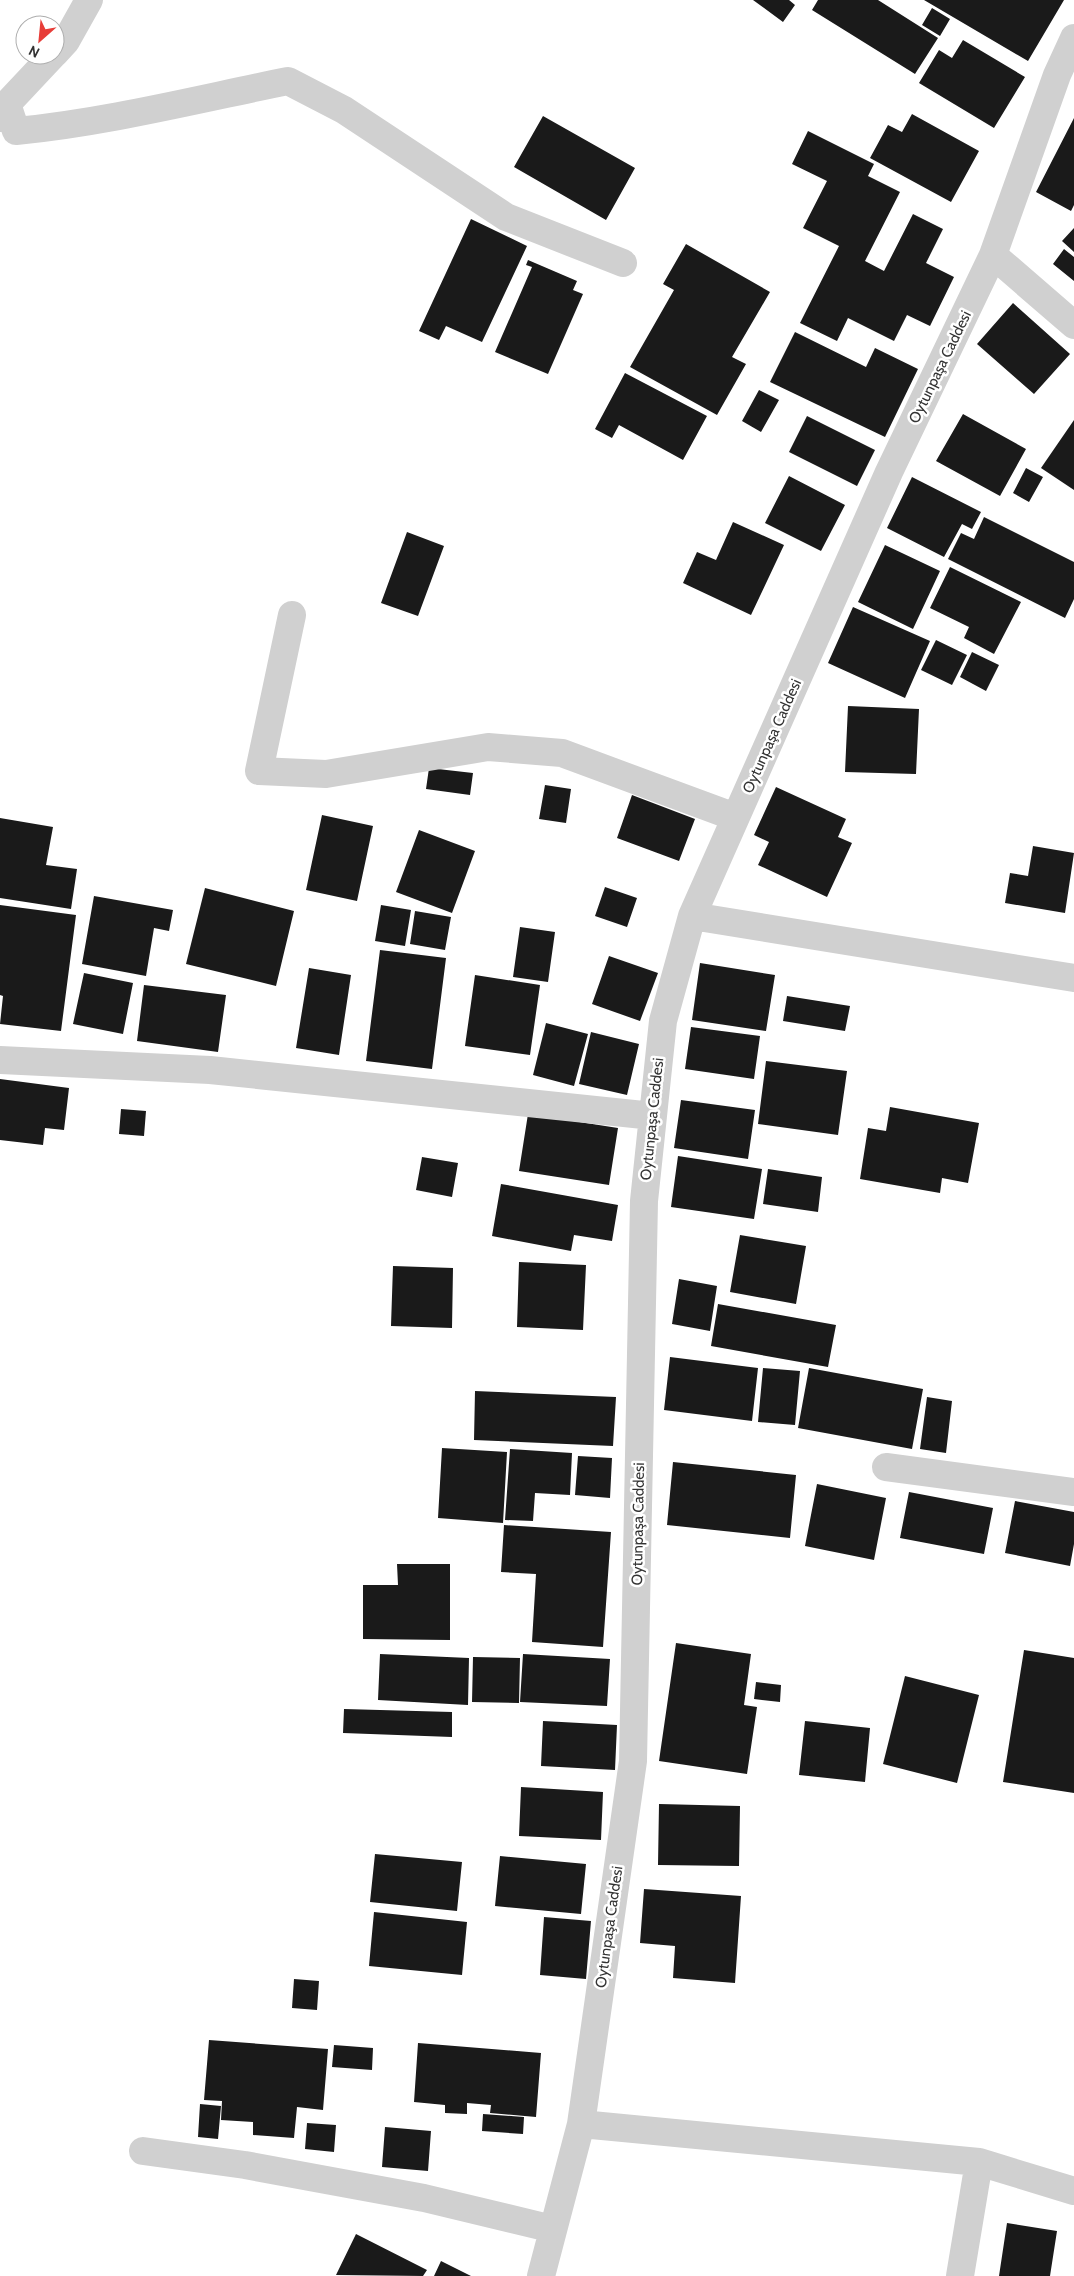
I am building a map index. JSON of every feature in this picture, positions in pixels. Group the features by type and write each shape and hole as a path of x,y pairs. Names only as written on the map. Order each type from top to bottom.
{"street":[{"path":"65,42 89,0"},
{"name":"Oytunpaşa Caddesi","path":"541,2276 581,2124 633,1761 644,1201 663,1021 692,916 889,472 993,256 1057,75 1074,38"},
{"path":"44,65 4,111 16,131 114,118 288,81 344,110 506,217 623,263"},
{"path":"993,256 1074,325"},
{"path":"292,615 259,771 326,774 488,747 562,753 736,817"},
{"path":"692,916 1074,978"},
{"path":"0,1060 210,1070 653,1116"},
{"path":"886,1467 1074,1492"},
{"path":"581,2124 979,2162 1074,2191"},
{"path":"143,2152 244,2165 424,2198 554,2229"},
{"path":"960,2276 979,2162"}],"building":[{"path":"753,0 789,0 795,5 783,22"},
{"path":"818,0 878,0 938,38 915,74 812,10"},
{"path":"924,0 1064,0 1028,61"},
{"path":"932,8 950,19 940,36 922,25"},
{"path":"963,40 1025,77 994,128 919,83 939,50 952,58"},
{"path":"912,114 979,151 951,202 870,158 888,125 902,132"},
{"path":"543,116 635,168 606,220 514,167"},
{"path":"1074,118 1074,205 1071,211 1036,192"},
{"path":"808,131 874,164 868,176 900,192 865,261 884,271 913,214 943,229 926,263 954,277 930,326 907,315 894,341 848,318 837,341 800,323 839,246 803,228 827,181 792,164"},
{"path":"471,219 527,246 482,342 446,326 439,340 419,331"},
{"path":"1074,228 1074,252 1062,241"},
{"path":"686,244 770,292 732,357 746,364 717,415 630,367 674,290 663,284"},
{"path":"1064,249 1074,257 1074,281 1053,264"},
{"path":"528,260 577,281 573,290 583,294 548,374 495,352 532,267 526,265"},
{"path":"1013,303 1070,354 1034,394 977,344"},
{"path":"795,332 866,367 875,348 918,369 885,437 770,382"},
{"path":"625,373 707,416 683,460 619,425 612,438 595,429"},
{"path":"759,390 779,400 761,432 742,421"},
{"path":"963,414 1026,449 1000,496 936,461"},
{"path":"807,416 875,450 857,486 789,452"},
{"path":"1074,420 1074,490 1041,468"},
{"path":"1026,468 1043,477 1029,502 1013,493"},
{"path":"789,476 845,505 821,551 765,523"},
{"path":"912,477 981,512 972,529 962,524 944,557 887,528"},
{"path":"984,517 1074,562 1074,599 1065,618 948,559 961,533 974,539"},
{"path":"733,522 784,545 751,615 683,583 697,552 716,560"},
{"path":"407,532 444,546 418,616 381,603"},
{"path":"885,545 940,571 913,629 858,602"},
{"path":"950,567 1021,602 994,654 964,638 969,627 930,608"},
{"path":"853,607 930,641 905,698 828,663"},
{"path":"936,640 967,655 952,685 921,670"},
{"path":"972,652 999,665 986,691 960,677"},
{"path":"848,706 919,709 916,774 845,772"},
{"path":"429,768 473,773 470,795 426,789"},
{"path":"545,785 571,789 566,823 539,819"},
{"path":"776,787 846,819 838,837 852,843 827,897 758,865 769,842 754,835"},
{"path":"632,795 695,819 679,861 617,838"},
{"path":"322,815 373,826 357,901 306,890"},
{"path":"0,818 53,827 46,865 77,869 71,909 0,898"},
{"path":"419,830 475,851 452,913 396,892"},
{"path":"1033,846 1074,853 1065,913 1005,903 1010,873 1028,876"},
{"path":"605,887 637,898 627,927 595,916"},
{"path":"205,888 294,911 276,986 186,964"},
{"path":"94,896 173,910 169,931 154,928 146,976 82,964"},
{"path":"0,905 76,915 61,1031 0,1024 3,996 0,995"},
{"path":"381,905 411,910 405,946 375,941"},
{"path":"415,911 451,917 445,950 410,944"},
{"path":"520,927 555,932 548,982 513,977"},
{"path":"380,950 446,958 432,1069 366,1061"},
{"path":"609,956 658,973 640,1021 592,1004"},
{"path":"700,963 775,975 766,1031 692,1020"},
{"path":"309,968 351,975 339,1055 296,1048"},
{"path":"84,973 133,983 123,1034 73,1024"},
{"path":"475,975 540,985 530,1055 465,1046"},
{"path":"144,985 226,995 218,1052 137,1041"},
{"path":"787,996 850,1006 845,1031 783,1021"},
{"path":"546,1023 588,1034 574,1086 533,1075"},
{"path":"691,1027 760,1036 754,1079 685,1069"},
{"path":"591,1032 639,1044 627,1095 579,1084"},
{"path":"766,1061 847,1071 838,1135 758,1124"},
{"path":"0,1079 69,1088 64,1130 45,1128 43,1145 0,1140"},
{"path":"681,1100 755,1110 748,1159 674,1148"},
{"path":"890,1107 979,1123 968,1183 942,1178 940,1193 860,1179 868,1128 886,1131"},
{"path":"121,1109 146,1111 144,1136 119,1134"},
{"path":"528,1114 618,1128 609,1185 519,1171"},
{"path":"678,1156 762,1169 754,1219 671,1207"},
{"path":"422,1157 458,1163 452,1197 416,1190"},
{"path":"768,1169 822,1177 818,1212 763,1204"},
{"path":"501,1184 618,1205 612,1241 574,1235 571,1251 492,1236"},
{"path":"740,1235 806,1246 796,1304 730,1292"},
{"path":"519,1262 586,1265 583,1330 517,1327"},
{"path":"393,1266 453,1268 452,1328 391,1326"},
{"path":"679,1279 717,1286 710,1331 672,1324"},
{"path":"718,1304 836,1325 828,1367 711,1346"},
{"path":"670,1357 758,1368 752,1421 664,1410"},
{"path":"763,1368 800,1371 795,1425 758,1422"},
{"path":"809,1368 923,1389 912,1449 798,1428"},
{"path":"475,1391 616,1397 613,1446 474,1440"},
{"path":"927,1397 952,1401 946,1453 920,1449"},
{"path":"442,1448 507,1452 503,1523 438,1518"},
{"path":"510,1449 572,1453 570,1495 535,1493 533,1521 505,1520"},
{"path":"578,1456 612,1458 610,1498 575,1495"},
{"path":"673,1462 796,1475 790,1538 667,1525"},
{"path":"817,1484 886,1498 874,1560 805,1546"},
{"path":"909,1492 993,1508 984,1554 900,1538"},
{"path":"1015,1501 1074,1512 1074,1544 1070,1566 1005,1553"},
{"path":"504,1525 611,1532 603,1647 532,1642 536,1574 501,1572"},
{"path":"397,1564 450,1564 450,1640 363,1639 363,1585 398,1585"},
{"path":"676,1643 751,1654 744,1705 757,1707 747,1774 659,1761"},
{"path":"1024,1650 1074,1658 1074,1793 1003,1782"},
{"path":"380,1654 469,1658 468,1705 378,1700"},
{"path":"523,1654 610,1659 607,1706 520,1702"},
{"path":"473,1657 520,1658 519,1703 472,1702"},
{"path":"905,1676 979,1695 957,1783 883,1764"},
{"path":"756,1682 781,1685 780,1702 754,1699"},
{"path":"344,1709 452,1712 452,1737 343,1733"},
{"path":"543,1721 617,1725 615,1770 541,1766"},
{"path":"805,1721 870,1728 865,1782 799,1775"},
{"path":"521,1787 603,1792 601,1840 519,1836"},
{"path":"659,1804 740,1806 739,1866 658,1865"},
{"path":"375,1854 462,1862 457,1911 370,1902"},
{"path":"500,1856 586,1864 581,1914 495,1906"},
{"path":"644,1889 741,1896 735,1983 673,1978 675,1946 640,1943"},
{"path":"374,1912 467,1922 462,1975 369,1966"},
{"path":"544,1917 591,1921 586,1979 540,1975"},
{"path":"294,1979 319,1981 317,2010 292,2008"},
{"path":"209,2040 328,2049 323,2110 297,2107 294,2138 253,2135 253,2122 221,2120 222,2101 204,2100"},
{"path":"418,2043 541,2053 536,2117 490,2113 491,2105 467,2103 467,2114 445,2113 445,2105 414,2102"},
{"path":"334,2045 373,2048 372,2070 332,2067"},
{"path":"200,2104 221,2106 218,2139 198,2137"},
{"path":"483,2114 524,2117 523,2134 482,2131"},
{"path":"307,2123 336,2125 334,2152 305,2149"},
{"path":"385,2127 431,2131 428,2171 382,2167"},
{"path":"1007,2223 1057,2231 1050,2276 999,2276"},
{"path":"356,2234 427,2270 423,2276 336,2275"},
{"path":"441,2261 471,2276 434,2276"}]}
